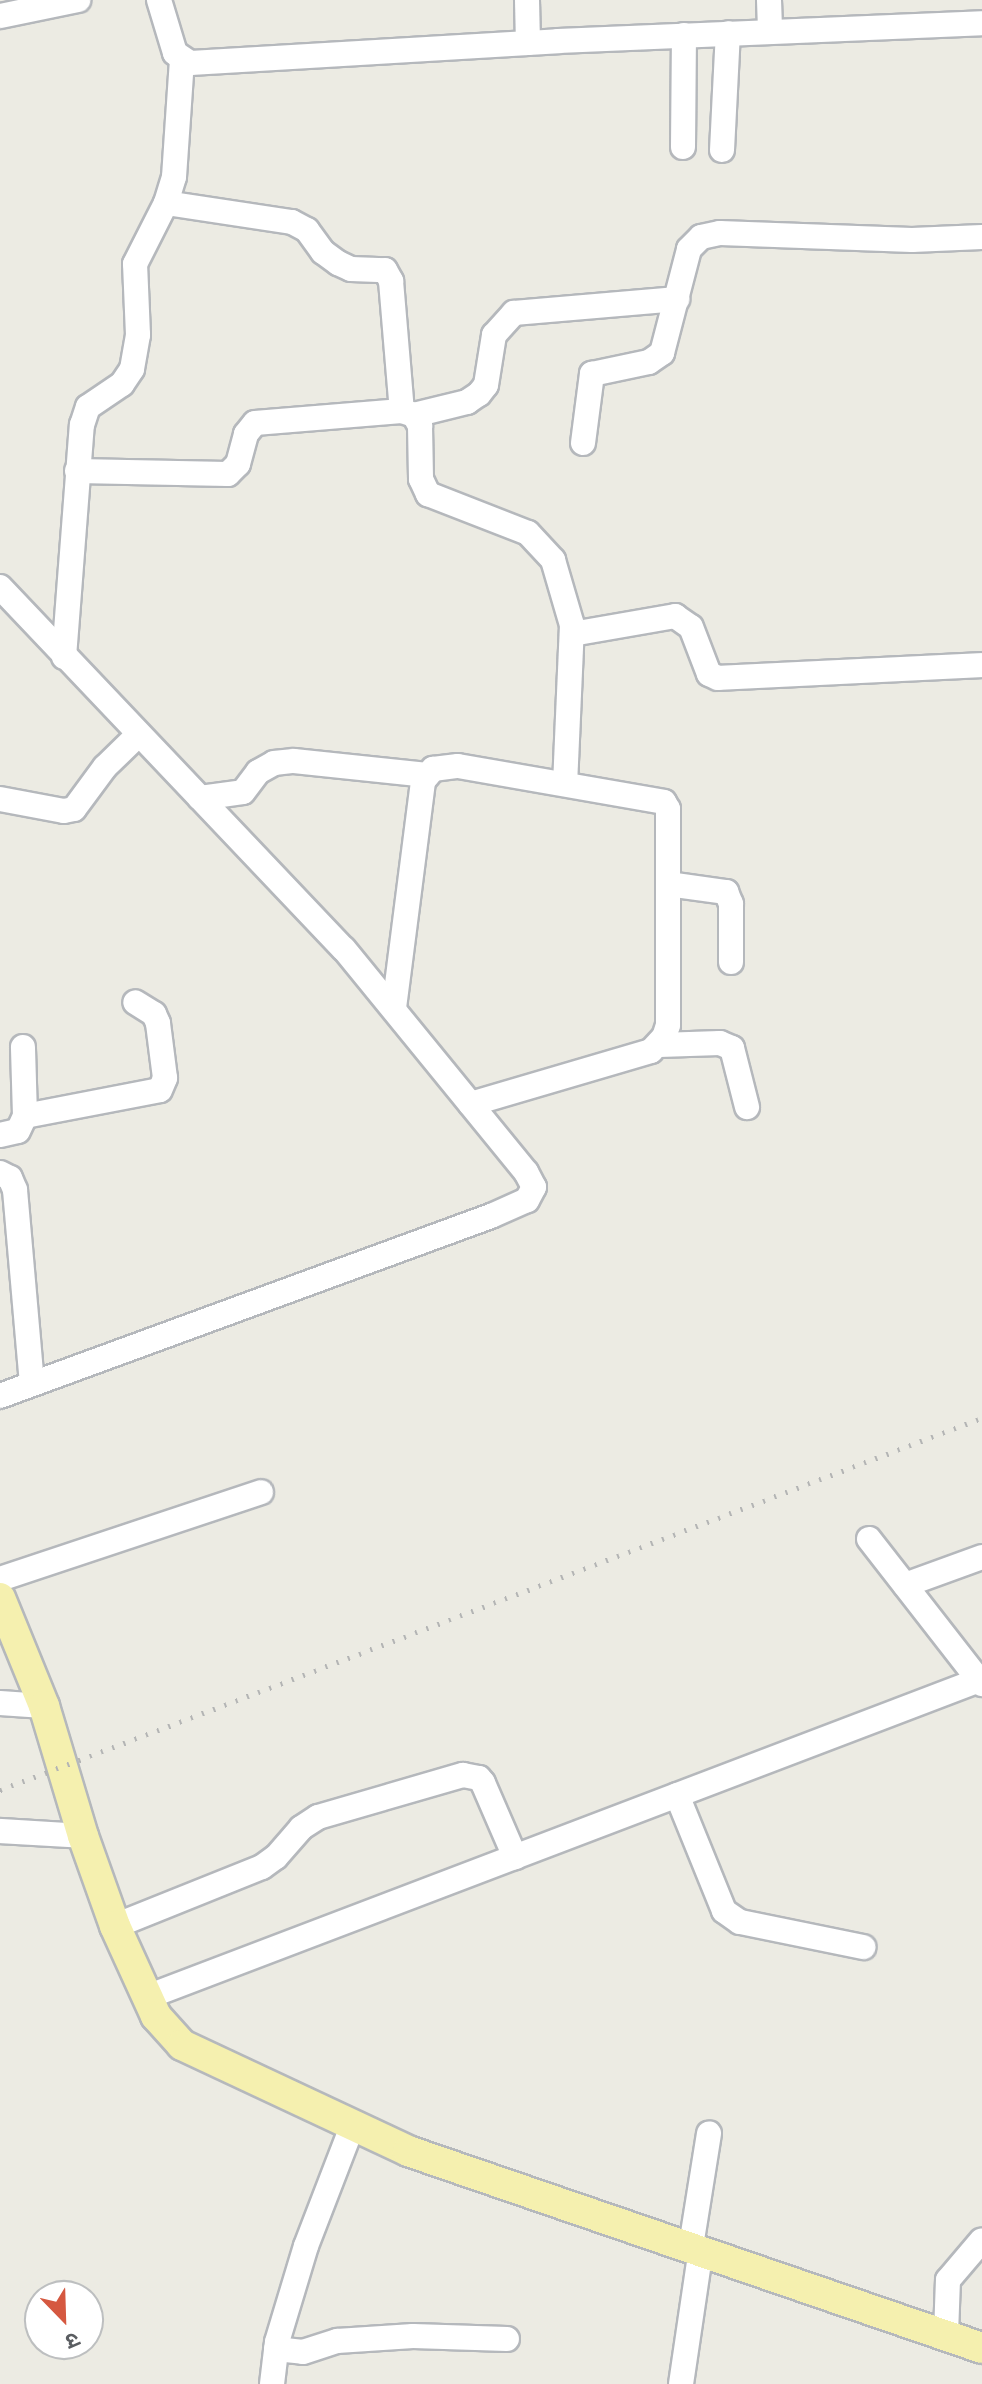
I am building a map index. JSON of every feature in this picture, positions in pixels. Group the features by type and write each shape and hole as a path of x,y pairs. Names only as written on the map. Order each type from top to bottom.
{"main road":[{"path":"0,1598 44,1706 83,1836 115,1926 147,1997 167,2031 182,2045 352,2127 472,2174 696,2247 982,2348"}],"street":[{"path":"0,16 78,0"},
{"path":"64,657 77,471 85,411 122,384 132,369 138,335 135,264 166,203 178,151 182,61 171,44 159,0"},
{"path":"527,0 528,43"},
{"path":"769,0 770,32"},
{"path":"182,61 770,32 949,12 982,23"},
{"path":"722,150 728,33"},
{"path":"683,147 684,35"},
{"path":"166,203 292,222 307,230 323,252 338,263 351,269 385,270 391,281 408,413 420,426 421,479 428,494 513,526 538,541 553,560 563,586 570,609 572,634 565,784"},
{"path":"583,443 592,374 657,358 664,348 689,249 694,241 710,234 948,240 982,237"},
{"path":"77,471 228,474 238,464 246,434 255,423 408,413 467,402 486,385 494,335 514,313 677,299"},
{"path":"0,587 138,735 297,898 394,1008 532,1181 533,1194 527,1200 330,1272 190,1329 0,1396"},
{"path":"572,634 675,616 691,627 709,674 718,678 982,665"},
{"path":"0,799 64,811 74,809 105,767 138,735"},
{"path":"200,798 243,792 258,772 274,763 294,761 427,775 445,765 664,802 668,809 668,1025 659,1045 651,1051 471,1104"},
{"path":"394,1008 427,775"},
{"path":"668,884 726,892 731,904 731,962"},
{"path":"25,1116 160,1090 165,1078 158,1023 154,1014 135,1002"},
{"path":"659,1045 720,1043 732,1048 747,1107"},
{"path":"0,1135 18,1131 25,1116 23,1047"},
{"path":"0,1173 10,1178 15,1190 32,1383"},
{"path":"0,1579 261,1492"},
{"path":"147,1997 981,1681 869,1539"},
{"path":"905,1585 982,1557"},
{"path":"0,1703 44,1706"},
{"path":"115,1926 262,1867 276,1857 301,1828 318,1817 463,1775 479,1778 483,1783 515,1857"},
{"path":"677,1795 724,1911 740,1922 863,1947"},
{"path":"0,1831 83,1836"},
{"path":"272,2384 276,2349 306,2246 352,2127"},
{"path":"681,2384 709,2133"},
{"path":"946,2334 948,2280 982,2240"},
{"path":"276,2349 303,2352 337,2341 413,2336 507,2339"}],"railway":[{"path":"0,1790 982,1418"}]}
